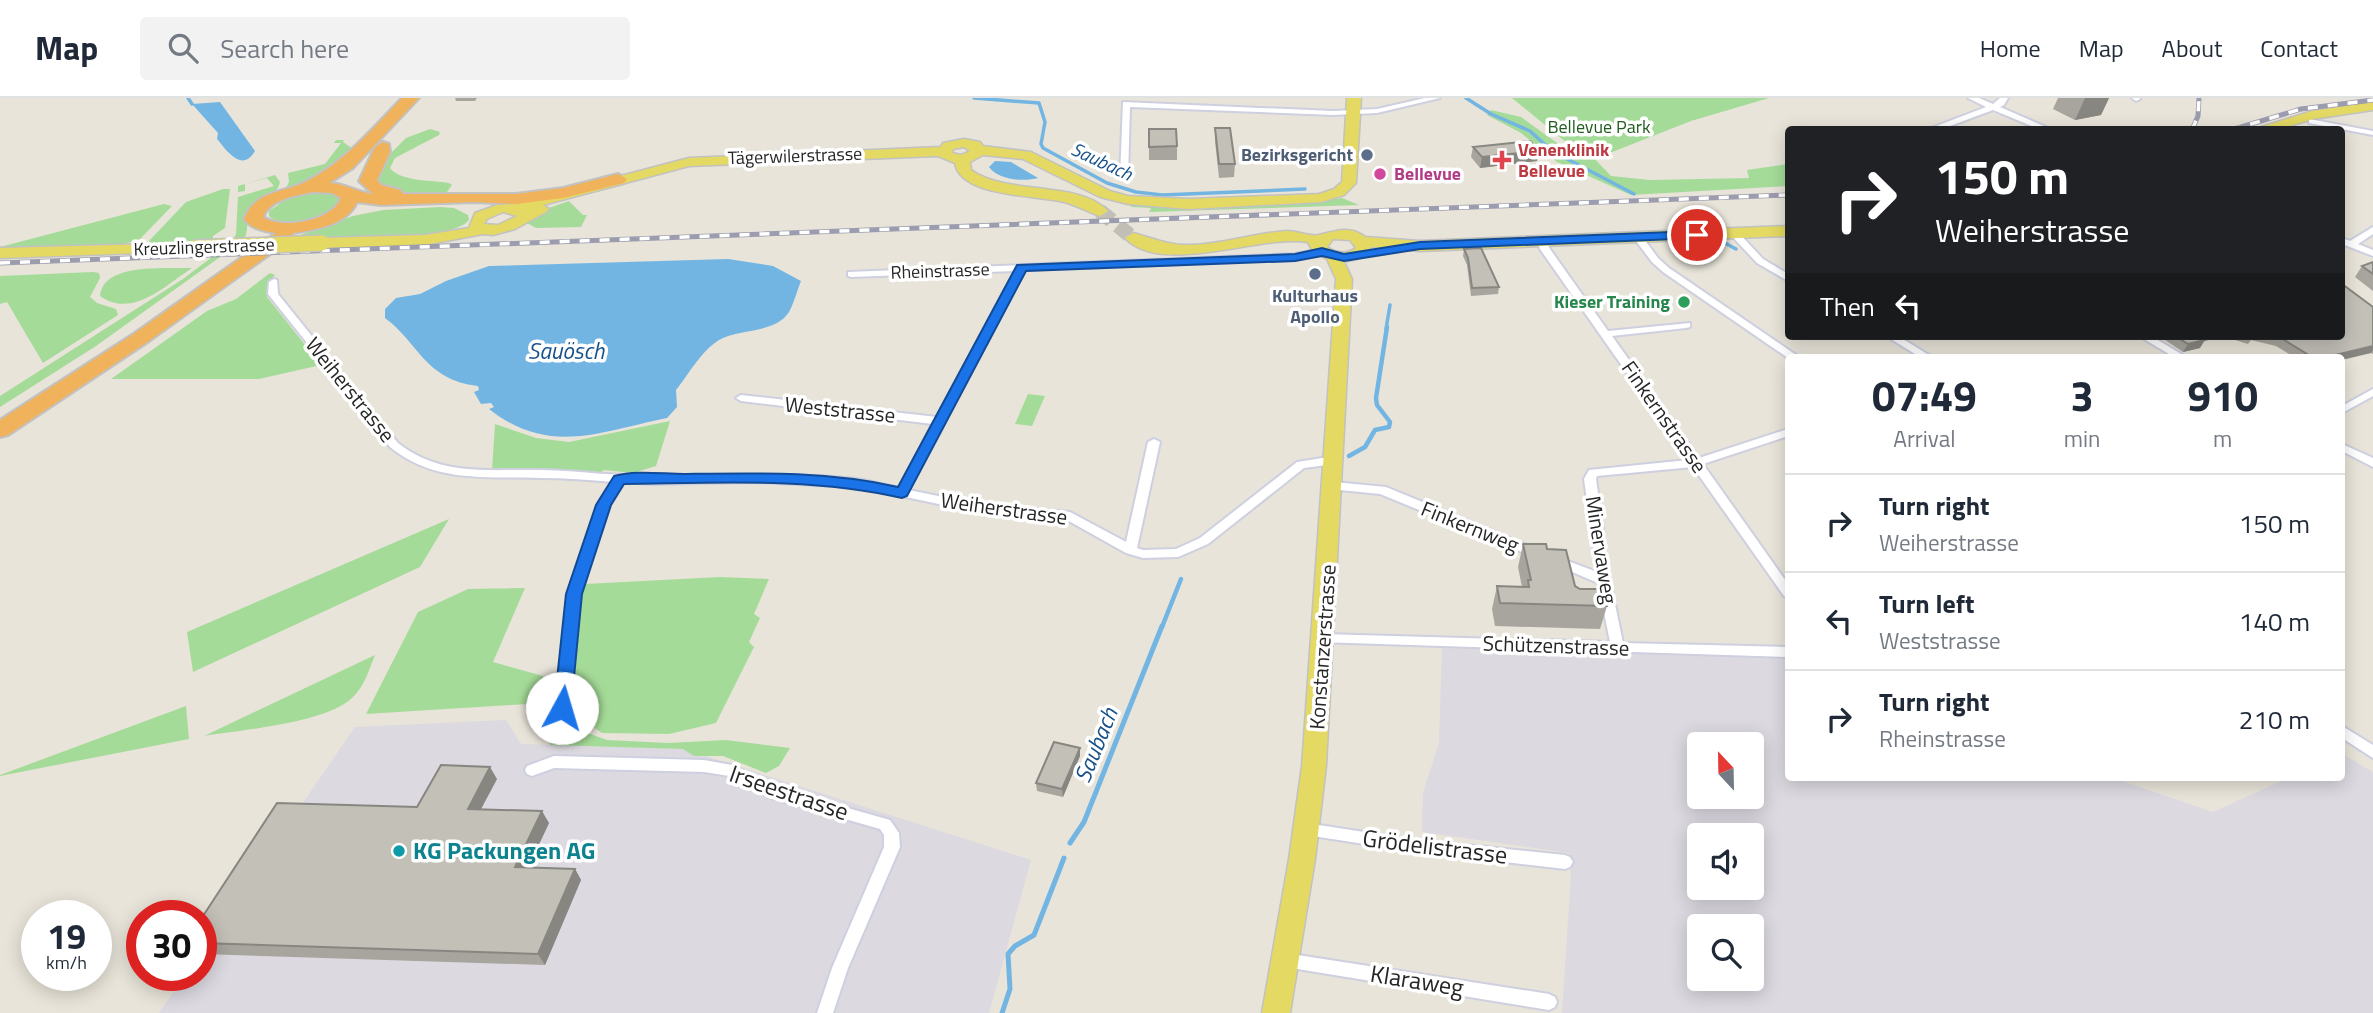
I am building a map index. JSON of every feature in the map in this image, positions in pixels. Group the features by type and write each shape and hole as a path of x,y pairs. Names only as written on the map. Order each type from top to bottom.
{"highway":[{"path":"308,188 347,164 411,98"},
{"path":"336,215 348,206 347,193 351,177 383,147 426,98"},
{"path":"383,147 381,159 368,177 371,186 387,193 428,198"},
{"path":"298,227 260,225 253,216 264,203 277,196 308,188 327,187 381,200 538,198 618,179"},
{"path":"450,198 481,201 512,211"},
{"path":"0,430 133,343 298,227 336,215 377,208 446,205 467,208 479,223"},
{"path":"0,416 120,338 211,274 243,249 260,225"}],"main road":[{"path":"944,151 951,158 962,159 972,157 979,150 1026,155 1105,194 1128,201 1159,204 1295,201 1328,197 1349,183 1354,105"},
{"path":"2273,126 2312,115 2373,106"},
{"name":"Tägerwilerstrasse","path":"648,172 706,160 944,151 948,146 964,143 975,145 979,150"},
{"path":"962,159 964,172 977,181 1000,188 1066,196 1100,211"},
{"path":"479,223 648,172"},
{"path":"512,211 648,172"},
{"path":"479,223 509,227 512,211"},
{"name":"Kreuzlingerstrasse","path":"0,253 443,238 479,223"},
{"path":"1133,238 1156,248 1184,252 1286,236 1326,249 1358,251 1638,237 1736,236 1785,231"},
{"path":"1326,249 1329,235 1342,234 1355,237 1358,251"},
{"name":"Konstanzerstrasse","path":"1276,1013 1306,830 1324,639 1344,279 1326,249"},
{"name":"Konstanzerstrasse","path":"1344,279 1349,274 1358,251"}],"street":[{"path":"1124,178 1126,104 1354,105 1388,109 1436,98"},
{"path":"1972,98 2039,126"},
{"path":"1941,126 1993,107 2004,98"},
{"path":"2312,121 2337,126"},
{"path":"2345,127 2373,133"},
{"path":"1274,159 1351,159"},
{"path":"2346,243 2373,230"},
{"path":"1736,236 1760,261 1785,276"},
{"path":"1638,237 1666,270 1790,354"},
{"name":"Finkernstrasse","path":"1542,241 1545,249 1785,589"},
{"path":"2346,243 2373,253"},
{"name":"Rheinstrasse","path":"851,274 1282,258 1326,249"},
{"path":"902,493 1021,268"},
{"name":"Weiherstrasse","path":"274,282 273,294 394,445 409,457 433,466 470,474 541,474 620,479 758,478 858,483 972,507 1070,516 1130,550 1153,556 1186,551 1204,541 1301,465 1335,460"},
{"path":"1606,334 1686,325"},
{"path":"1898,340 1922,354"},
{"path":"2151,340 2176,354"},
{"path":"2345,408 2373,392"},
{"name":"Weststrasse","path":"741,398 940,421"},
{"path":"1696,463 1785,436"},
{"path":"1130,550 1154,442"},
{"path":"2345,449 2373,463"},
{"name":"Minervaweg","path":"1618,648 1604,580 1590,479 1593,473 1696,463"},
{"path":"562,708 574,594 604,505 620,479"},
{"name":"Finkernweg","path":"1334,486 1382,490 1604,580"},
{"name":"Schützenstrasse","path":"1324,639 1785,652"},
{"path":"2345,733 2373,752"},
{"name":"Irseestrasse","path":"532,770 554,762 704,766 732,771 773,793 885,824 892,833 892,847 840,968 825,1013"},
{"name":"Grödelistrasse","path":"1306,830 1416,846 1565,862"},
{"name":"Klaraweg","path":"1285,960 1549,1002"}],"shaded area":[{"path":"1442,648 1785,655 1785,781 2122,781 2213,812 2281,781 2345,781 2345,756 2373,772 2373,1013 1562,1013 1571,875 1569,853 1422,832 1423,793 1439,743"},
{"path":"506,720 521,744 683,749 1031,860 989,1013 159,1013 174,991 217,991 217,928 355,727"}],"green space":[{"name":"Bellevue Park","path":"1512,98 1769,98 1691,121 1597,158 1591,155 1611,176 1650,180 1749,178 1747,170 1785,164 1785,186 1631,195 1557,162 1521,133 1487,115 1491,110 1521,117 1571,153 1583,151 1567,143"},
{"path":"430,129 440,132 439,135 395,158 390,168 401,176 449,183 452,185 447,192 396,192 374,185 377,167 406,138"},
{"path":"336,140 344,140 343,142 353,149 332,173 285,190 289,182 288,173 325,164 341,143 334,143"},
{"path":"275,175 280,182 278,188 248,221 246,235 241,242 96,346 0,407 0,396 183,279 232,242 236,234 238,197 274,186 267,178 245,184 245,191 238,192 238,186"},
{"path":"230,189 225,228 213,236 213,242 152,244 149,241 186,202"},
{"path":"317,191 336,194 341,197 341,202 316,218 296,223 286,224 269,216 269,211 291,196"},
{"path":"1342,198 1359,205 1149,212 1151,208 1132,207 1129,204 1236,207"},
{"path":"569,201 583,215 587,215 581,227 536,228 527,223 546,209"},
{"path":"164,204 172,206 140,239 122,245 0,250 0,247"},
{"path":"454,208 468,215 469,220 437,233 411,237 281,242 353,216 383,210"},
{"path":"153,268 192,268 159,291 136,302 112,302 100,296 104,285 112,277 124,272"},
{"path":"99,273 100,278 90,297 97,303 116,309 118,315 43,363 7,302 0,304 0,276"},
{"path":"270,273 275,275 267,284 267,297 321,365 259,379 111,379 207,311 236,299"},
{"path":"1028,394 1045,396 1032,426 1015,424"},
{"path":"670,421 656,466 633,473 604,470 600,473 492,470 495,424 536,438 569,442"},
{"path":"449,519 420,567 193,672 187,632"},
{"path":"720,577 769,579 754,614 760,618 749,642 754,647 716,723 669,734 602,733 575,715 572,702 580,608 585,584"},
{"path":"525,588 493,662 543,676 543,703 366,714 418,612 468,589"},
{"path":"375,655 360,689 340,707 282,724 204,736"},
{"path":"186,706 189,739 0,776 0,775"},
{"path":"566,716 585,732 607,740 668,743 726,740 790,748 779,766 766,773 723,756 694,756 683,749 550,745 548,739"}],"water":[{"path":"220,102 255,151 245,160 235,158 225,149 217,139 218,133 192,104"},
{"path":"995,161 1011,162 1038,178 1019,180 998,175 989,167"},
{"name":"Sauösch","path":"728,259 773,266 801,281 789,312 775,324 727,336 713,345 701,356 676,390 677,407 667,418 597,434 554,436 533,432 511,423 489,409 494,407 491,403 481,404 474,392 479,390 478,386 460,382 434,368 385,318 385,309 396,298 420,294 446,281 489,266"}],"building":[{"path":"1215,128 1230,128 1235,164 1219,164"},
{"path":"1149,129 1176,129 1177,146 1149,147"},
{"path":"1530,141 1539,151 1482,157 1473,147"},
{"path":"1481,248 1499,287 1472,288 1468,258 1464,249"},
{"path":"2373,262 2373,274 2362,266"},
{"path":"2345,286 2373,307 2373,346 2340,354 2307,354 2284,340 2345,340"},
{"path":"2182,340 2205,340 2188,344"},
{"path":"1523,544 1546,544 1547,549 1566,550 1575,586 1580,589 1603,589 1607,606 1500,603 1497,586 1529,587 1528,580 1531,580"},
{"path":"1054,742 1080,748 1062,789 1036,783"},
{"name":"KG Packungen AG","path":"441,765 490,767 468,809 542,811 515,867 575,869 538,954 217,944 217,900 213,900 277,803 417,807"}],"waterway":[{"path":"188,98 192,104"},
{"name":"Saubach","path":"974,98 1039,103 1045,122 1041,144 1043,148 1107,183 1136,192 1162,195 1305,189"},
{"path":"1466,98 1491,114 1530,131 1552,151 1634,194"},
{"path":"1686,221 1691,224"},
{"path":"1723,242 1736,249"},
{"name":"Saubach","path":"1386,329 1390,305"},
{"name":"Saubach","path":"1349,456 1365,447 1375,430 1389,427 1390,422 1377,405 1376,398 1387,327"},
{"name":"Saubach","path":"1162,627 1181,579"},
{"name":"Saubach","path":"1070,843 1084,822 1162,626"},
{"name":"Saubach","path":"1002,1013 1010,989 1008,954 1015,946 1034,935 1064,858"}],"tunnel":[{"path":"1100,211 1133,238"}],"railway":[{"path":"2194,126 2198,116 2199,98"},
{"path":"2244,126 2301,109 2373,100"},
{"path":"0,263 1785,195"}],"place":[{"name":"Bezirksgericht","path":"1367,155"},
{"name":"Venenklinik Bellevue","path":"1502,160"},
{"name":"Bellevue","path":"1380,174"},
{"name":"Kulturhaus Apollo","path":"1315,274"},
{"name":"Kieser Training","path":"1684,302"},
{"name":"KG Packungen AG","path":"399,851"}],"route":[{"path":"562,708 574,594 604,505 620,479 758,478 833,481 858,483 902,493 1021,268 1295,257 1322,252 1330,256 1349,257 1420,246 1697,235"}]}
